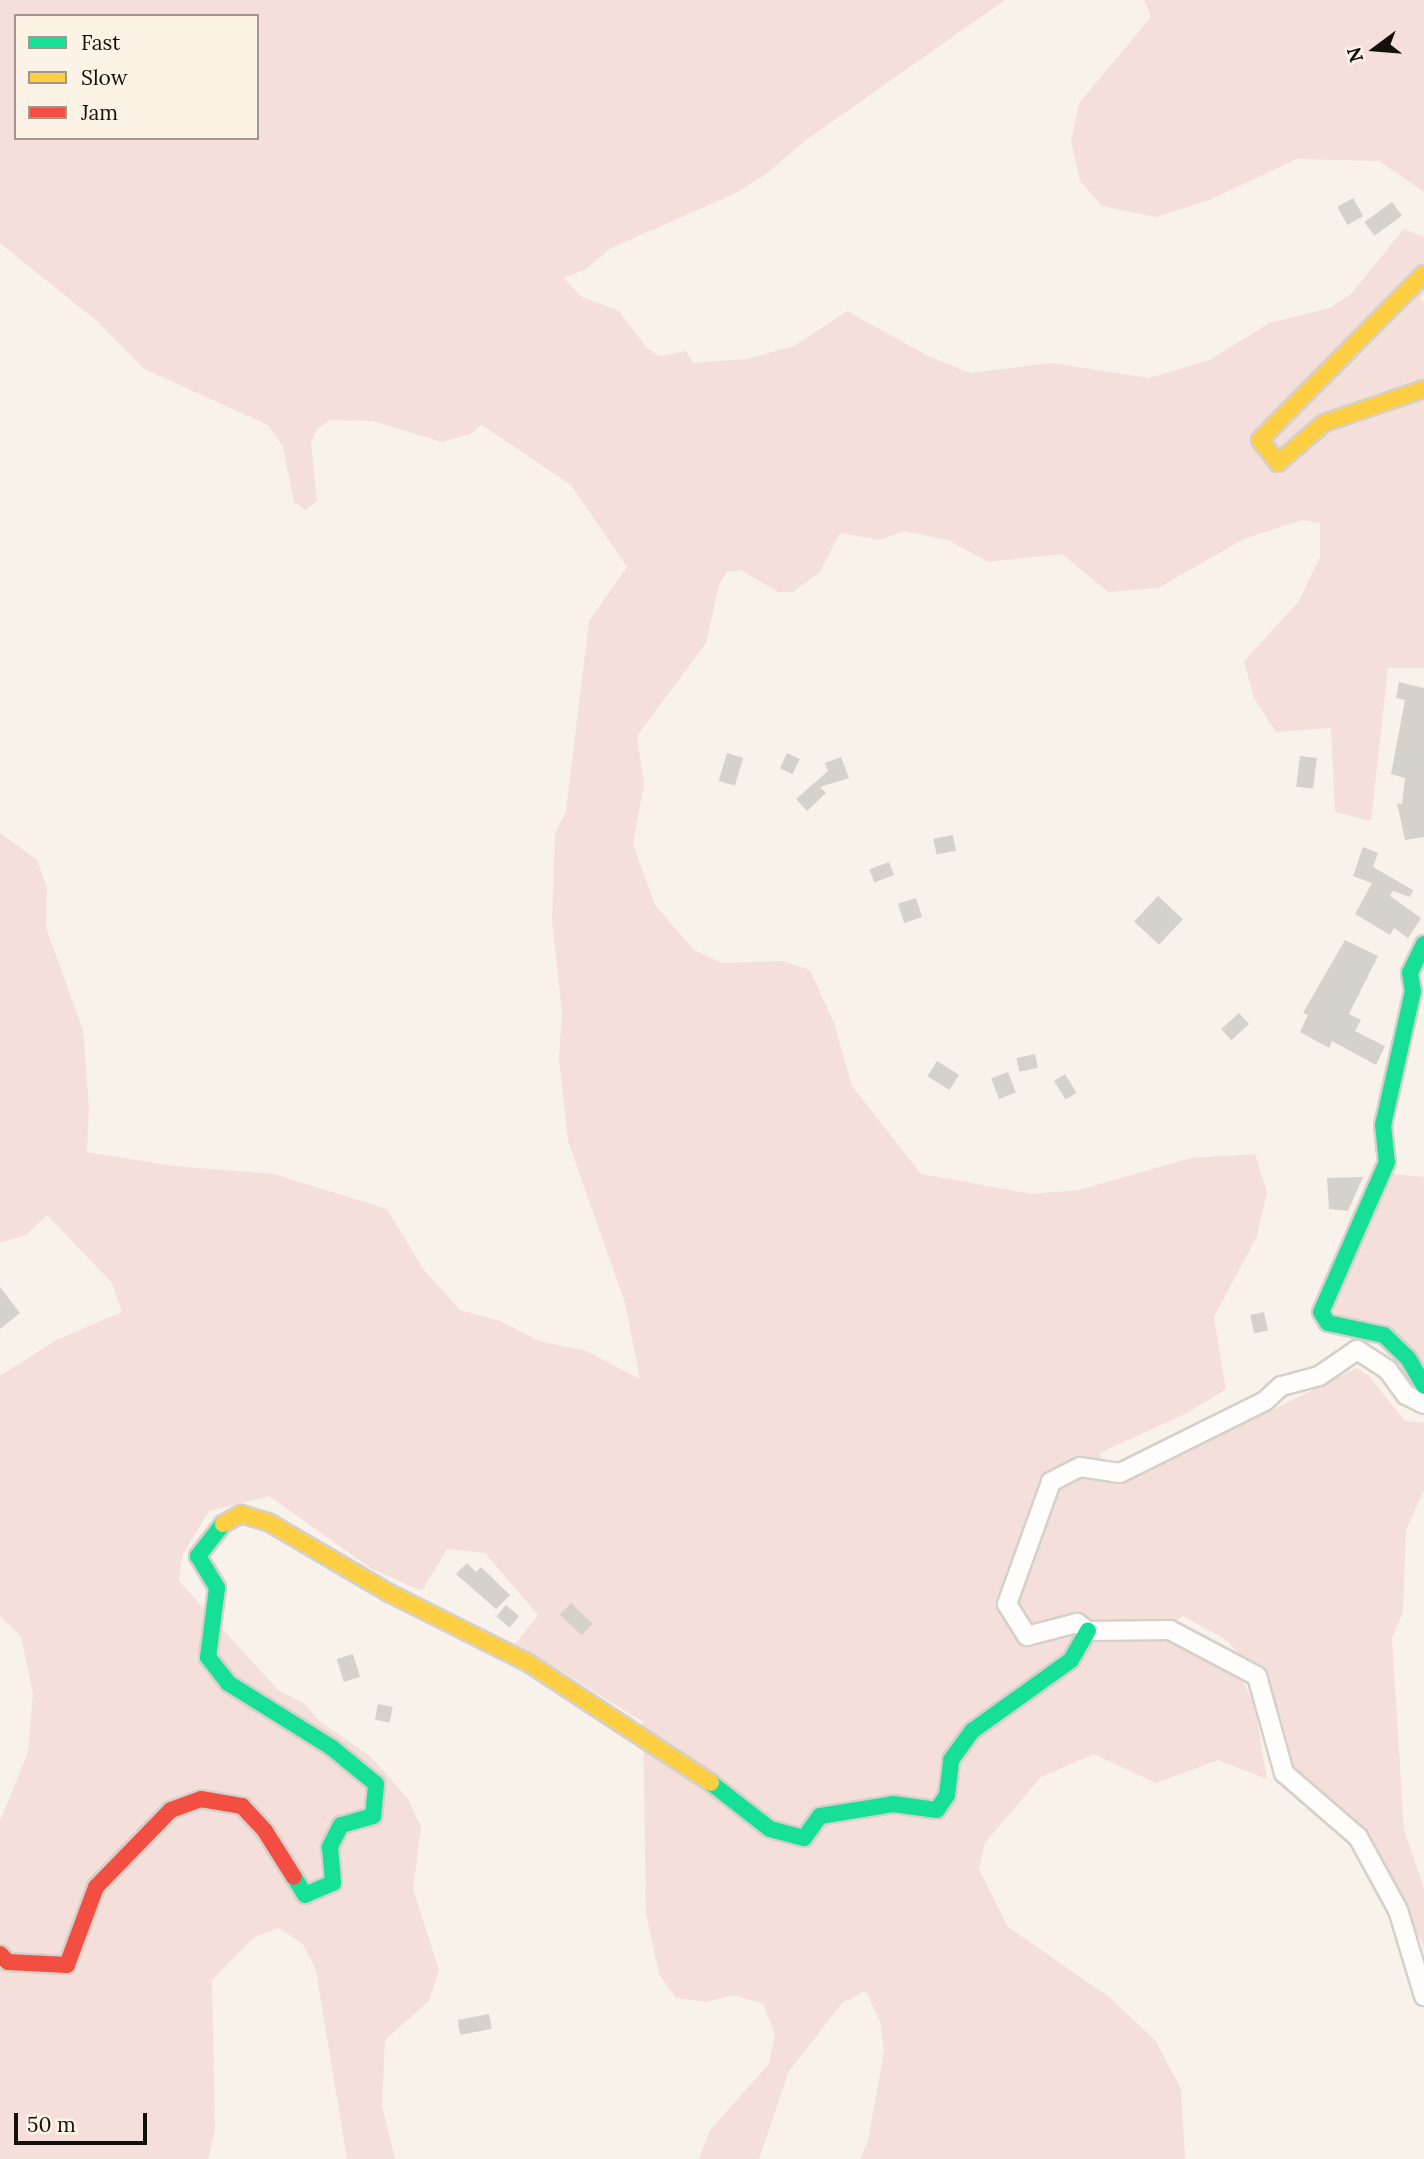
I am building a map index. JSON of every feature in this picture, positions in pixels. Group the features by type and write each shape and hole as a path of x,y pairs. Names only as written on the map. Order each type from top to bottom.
{"street":[{"path":"1424,274 1260,440 1278,463 1324,423 1424,389"},
{"path":"1424,944 1410,973 1413,991 1383,1125 1387,1162 1321,1312 1328,1323 1384,1335 1409,1358 1424,1386"},
{"path":"1424,1404 1406,1395 1388,1370 1357,1350 1319,1376 1281,1386 1265,1401 1120,1473 1080,1467 1051,1482 1007,1604 1027,1636 1077,1623 1088,1631 1170,1630 1256,1676 1284,1773 1358,1837 1398,1910 1424,1996"},
{"path":"0,1954 8,1962 66,1965 96,1887 172,1810 201,1799 242,1806 280,1852 305,1895 333,1883 330,1847 341,1825 373,1816 376,1784 331,1747 228,1683 208,1657 217,1588 198,1556 217,1528 242,1514 268,1521 389,1593 527,1662 747,1807 770,1829 804,1838 820,1816 893,1804 937,1810 947,1795 951,1760 972,1731 1072,1660 1088,1631"}],"shaded area":[{"path":"0,0 1005,0 806,140 765,175 734,194 611,248 586,269 564,278 580,296 619,311 647,348 659,356 686,351 693,363 747,359 794,346 847,311 926,355 970,373 1051,363 1149,378 1210,360 1269,323 1330,308 1351,294 1404,229 1424,237 1424,294 1420,298 1424,304 1424,668 1388,668 1371,821 1335,812 1331,728 1276,732 1254,698 1244,661 1299,601 1320,557 1320,523 1302,520 1244,539 1158,588 1108,592 1062,554 988,562 948,540 904,531 880,540 840,533 820,572 793,592 778,592 741,570 727,572 719,585 706,643 637,736 644,785 633,844 655,905 694,950 722,963 783,961 810,970 834,1023 852,1086 921,1174 1032,1194 1079,1190 1191,1158 1255,1154 1267,1192 1257,1236 1214,1317 1226,1389 1189,1412 1100,1453 1102,1480 1151,1470 1357,1368 1368,1375 1405,1421 1424,1423 1424,1490 1406,1530 1403,1612 1392,1638 1404,1830 1424,1888 1424,1947 1368,1836 1343,1809 1315,1792 1287,1766 1266,1683 1225,1639 1183,1616 1160,1634 1214,1658 1243,1681 1255,1707 1267,1779 1218,1760 1156,1783 1094,1754 1041,1777 985,1843 979,1869 1008,1927 1109,1997 1155,2040 1181,2089 1185,2159 860,2159 868,2141 884,2051 880,2022 866,1991 842,2003 789,2071 759,2159 699,2159 710,2130 769,2064 775,2034 763,2004 734,1995 706,2002 676,1998 659,1974 646,1913 643,1722 555,1667 513,1647 538,1615 485,1553 447,1549 422,1591 372,1569 269,1496 209,1511 182,1556 179,1581 278,1690 305,1704 319,1721 371,1757 408,1799 421,1827 413,1889 439,1970 429,2001 385,2040 382,2105 395,2159 347,2159 316,1971 303,1944 279,1928 253,1938 212,1980 215,2131 208,2159 0,2159 0,1821 28,1752 33,1694 21,1636 0,1616 0,1376 56,1340 122,1312 112,1283 47,1215 26,1235 0,1243 0,833 37,860 47,887 46,928 83,1030 89,1106 87,1152 173,1166 274,1174 387,1209 424,1270 460,1310 500,1321 539,1341 586,1351 640,1379 625,1303 568,1141 559,1059 562,1013 552,919 555,834 566,811 589,621 627,567 571,485 482,425 470,434 442,442 373,421 330,420 317,429 311,443 317,501 305,510 294,502 283,447 268,425 144,369 98,322 0,243"},
{"path":"1144,0 1424,0 1424,192 1379,161 1297,159 1207,201 1155,217 1102,206 1080,181 1071,141 1079,103 1151,17"},
{"path":"1394,1174 1424,1177 1424,1374 1335,1312 1330,1298"}],"building":[{"path":"1353,198 1363,216 1347,225 1337,207"},
{"path":"1392,202 1402,216 1374,236 1364,222"},
{"path":"1399,682 1424,688 1424,837 1405,840 1397,803 1402,804 1405,778 1391,774 1405,700 1396,698"},
{"path":"727,753 743,758 735,786 719,781"},
{"path":"787,753 800,759 793,774 780,768"},
{"path":"1300,756 1317,758 1313,789 1296,787"},
{"path":"841,757 849,778 820,787 826,793 807,811 796,799 828,771 825,763"},
{"path":"953,835 956,851 936,855 933,839"},
{"path":"1363,847 1378,853 1373,867 1413,890 1410,897 1393,891 1390,896 1421,918 1408,938 1394,928 1390,935 1355,914 1372,883 1353,876"},
{"path":"889,862 894,875 874,883 869,870"},
{"path":"1158,896 1183,919 1159,945 1134,922"},
{"path":"916,898 922,917 904,923 898,904"},
{"path":"1345,940 1378,956 1349,1014 1361,1020 1355,1031 1385,1046 1376,1065 1332,1041 1329,1048 1300,1032 1308,1015 1303,1013"},
{"path":"1239,1013 1249,1024 1231,1040 1221,1029"},
{"path":"1035,1054 1038,1068 1019,1072 1016,1058"},
{"path":"937,1061 959,1075 950,1090 927,1076"},
{"path":"1008,1072 1016,1093 999,1099 991,1078"},
{"path":"1065,1074 1077,1093 1066,1100 1054,1081"},
{"path":"1363,1177 1348,1211 1329,1209 1327,1178"},
{"path":"0,1287 20,1313 0,1329"},
{"path":"1264,1312 1268,1331 1254,1333 1250,1315"},
{"path":"467,1563 476,1572 481,1567 510,1595 496,1609 456,1574"},
{"path":"571,1603 593,1624 581,1635 560,1615"},
{"path":"506,1605 519,1616 509,1627 496,1616"},
{"path":"353,1654 360,1677 344,1682 337,1659"},
{"path":"378,1704 393,1707 390,1723 375,1720"},
{"path":"489,2014 492,2029 460,2035 458,2020"}],"traffic: fast":[{"path":"1424,944 1410,973 1413,991 1383,1125 1387,1162 1321,1312 1328,1323 1384,1335 1408,1358 1424,1386"},
{"path":"223,1524 198,1556 217,1588 208,1657 228,1683 331,1747 376,1784 373,1816 341,1825 330,1847 333,1883 305,1895 294,1877"},
{"path":"711,1783 770,1829 804,1838 820,1816 893,1804 937,1810 947,1795 951,1760 972,1731 1071,1660 1088,1631"}],"traffic: slow":[{"path":"1424,274 1260,440 1278,463 1324,423 1424,389"},
{"path":"223,1524 241,1514 268,1522 389,1593 527,1662 711,1783"}],"traffic: jam":[{"path":"0,1954 8,1962 67,1965 96,1887 171,1810 201,1799 242,1806 265,1831 294,1877"}]}
